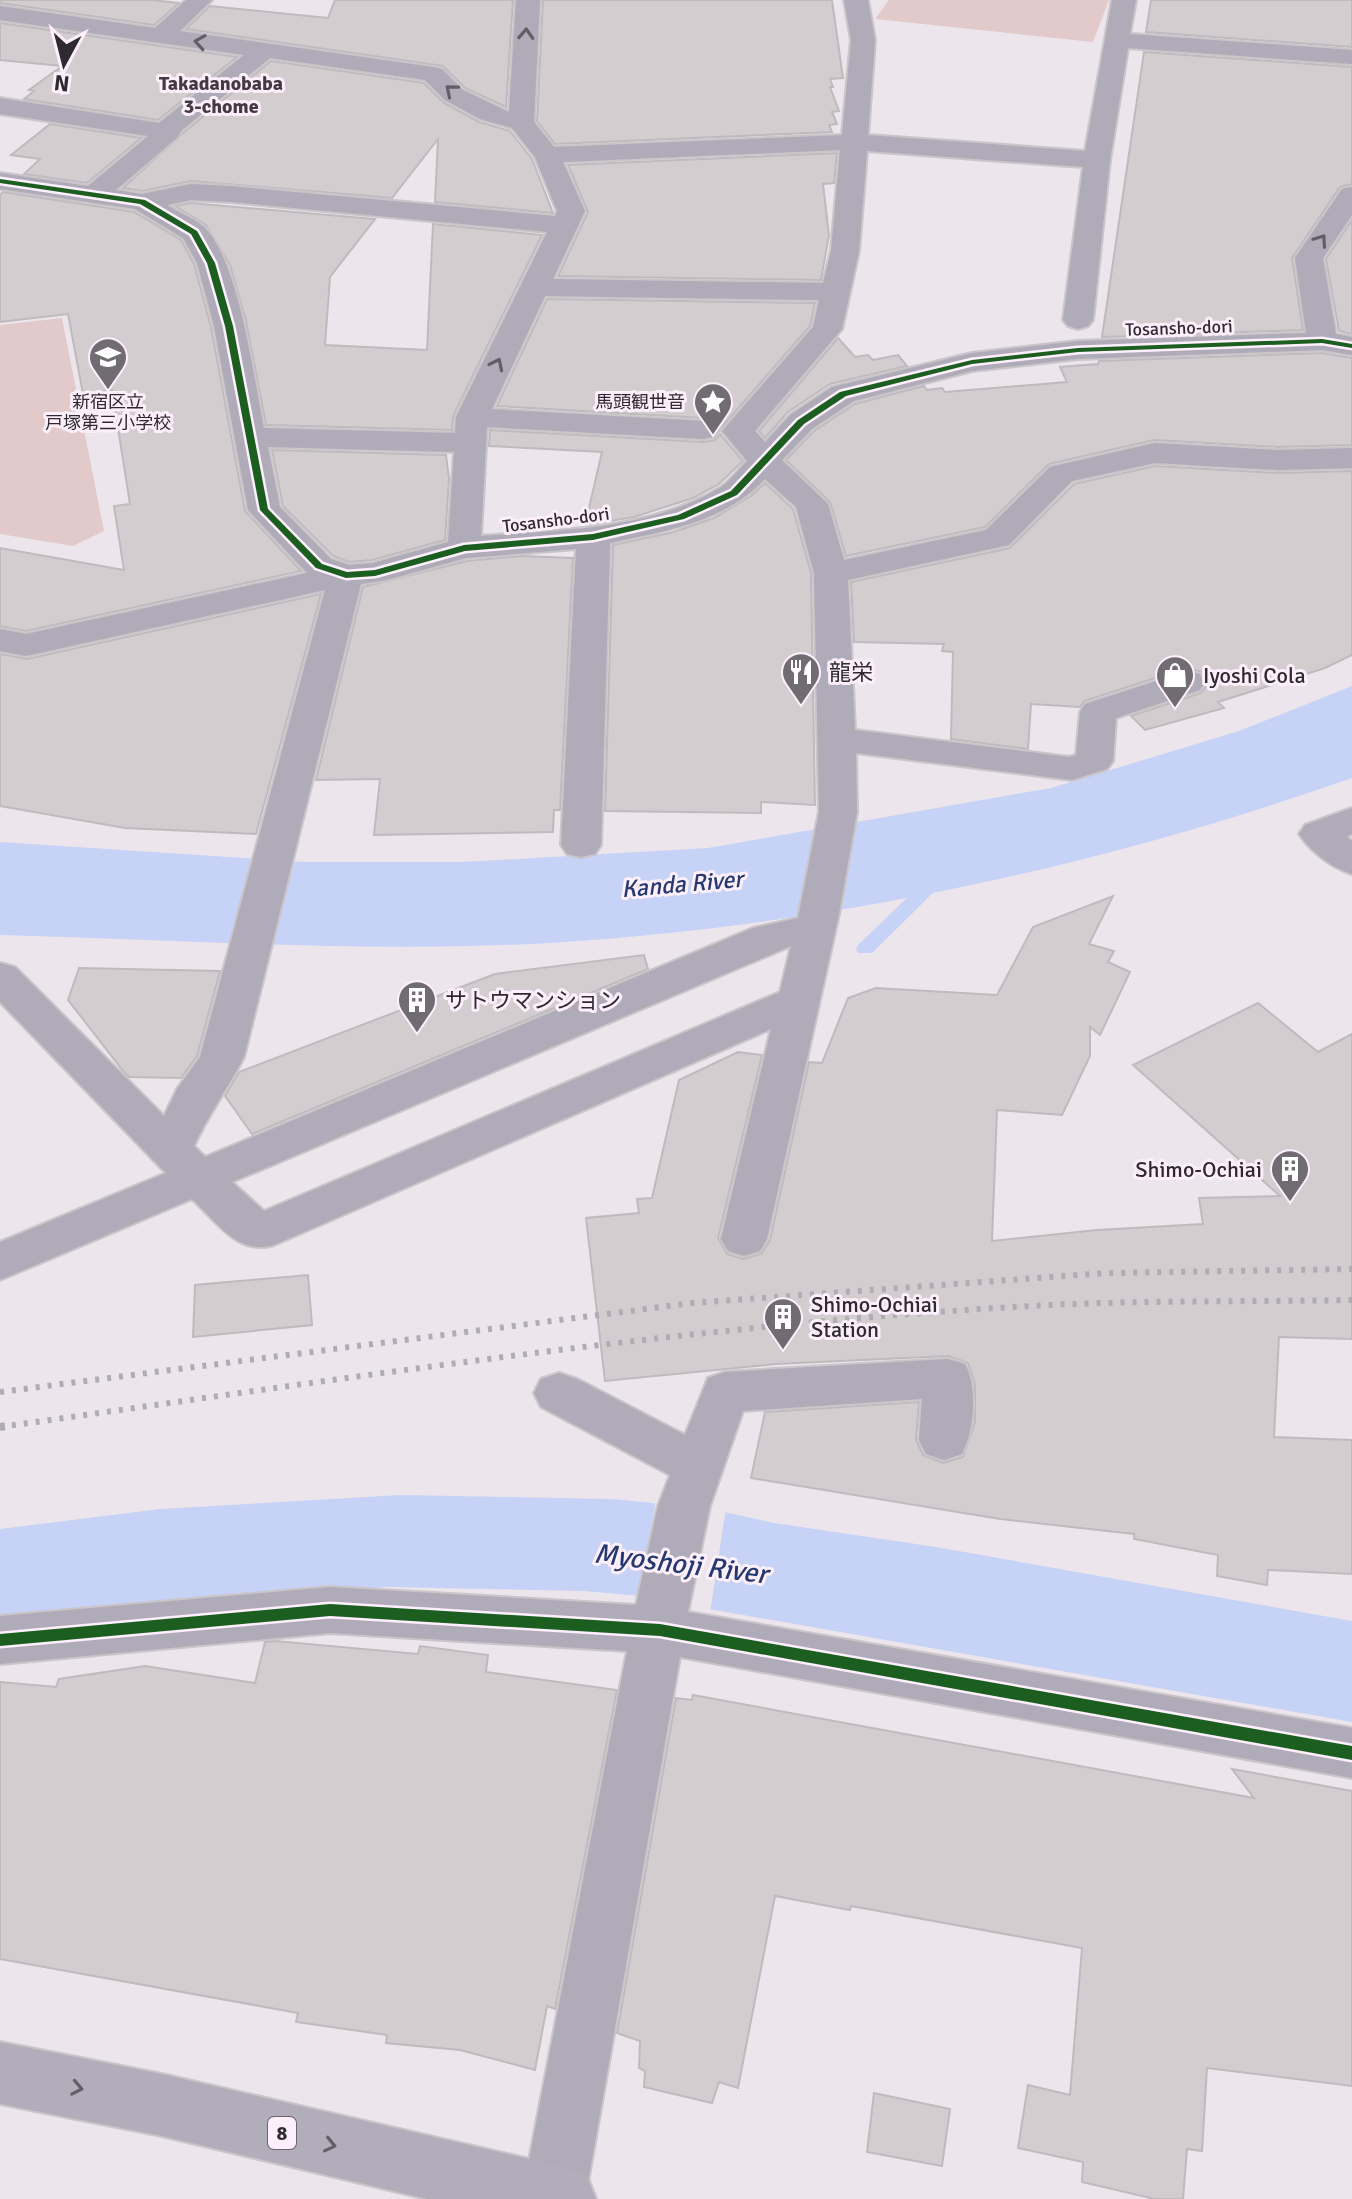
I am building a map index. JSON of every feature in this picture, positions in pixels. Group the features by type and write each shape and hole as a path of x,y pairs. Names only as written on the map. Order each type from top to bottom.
{"main road":[{"name":"8","path":"0,2073 162,2105 559,2198"}],"street":[{"path":"160,36 200,0"},
{"path":"521,123 528,0"},
{"path":"744,1239 817,920 838,812 831,573 812,504 764,461 738,431 827,329 845,251 863,40 856,0"},
{"path":"1078,320 1097,160 1124,0"},
{"path":"0,13 433,74 454,95 489,114 521,123 547,155 571,211 470,430 464,548"},
{"path":"1116,40 1352,57"},
{"path":"165,131 264,51"},
{"path":"0,106 169,132 94,195"},
{"path":"547,155 852,142 1097,160"},
{"path":"0,181 142,202 191,192 231,194 564,225"},
{"name":"Tosansho-dori","path":"9,649 346,575 375,573 464,548 593,537 681,517 734,493 801,422 843,394 972,362 1078,350 1337,344 1309,258 1352,195"},
{"path":"142,202 194,233 211,263 229,326 264,510 319,566 346,575 254,942 222,1057 210,1080 193,1100 184,1164"},
{"path":"534,287 836,292"},
{"path":"249,437 470,430 703,430"},
{"path":"831,573 997,538 1061,474 1114,462 1155,453 1278,460 1352,458"},
{"path":"581,845 593,537"},
{"path":"837,739 1072,769 1094,761 1098,712 1187,682"},
{"path":"1352,820 1319,834 1352,861"},
{"path":"0,1262 184,1164 817,920"},
{"path":"0,977 184,1164 258,1233 799,1000"},
{"path":"559,2198 662,1614 691,1485 725,1392 948,1378 944,1440"},
{"path":"559,1393 691,1485"},
{"path":"0,1640 330,1610 662,1614 1352,1753"}],"shaded area":[{"path":"889,0 1109,0 1093,42 875,19"},
{"path":"62,318 104,531 73,546 0,534 0,325"}],"water":[{"name":"Kanda River","path":"1352,686 1352,778 1160,839 964,887 865,906 665,933 495,945 283,945 0,935 0,842 305,862 462,862 708,848 1051,788 1239,731"},
{"name":"Myoshoji River","path":"400,1495 612,1499 706,1508 774,1523 936,1547 1352,1621 1352,1722 703,1608 664,1598 584,1591 387,1587 157,1606 0,1625 0,1529 160,1509"}],"pier":[{"path":"656,1499 726,1508 710,1613 639,1600"}],"building":[{"path":"0,0 152,0 179,3 154,25 0,3"},
{"path":"335,0 513,0 506,107 465,88 443,66 186,29 210,6 328,18"},
{"path":"543,0 832,0 843,78 830,79 839,111 832,112 837,124 829,125 832,132 555,144 537,121"},
{"path":"1151,0 1352,0 1352,47 1146,32"},
{"path":"0,23 237,57 158,120 24,99 34,91 29,90 62,66 0,60"},
{"path":"1144,52 1352,67 1352,184 1340,187 1292,258 1303,330 1102,337"},
{"path":"271,61 424,83 444,103 479,122 510,131 532,159 553,213 435,202 438,139 392,198 191,181 142,191 123,188 183,133"},
{"path":"50,124 141,138 87,183 24,174 40,159 11,155"},
{"path":"837,153 834,183 823,184 829,235 821,280 558,276 588,212 568,165"},
{"name":"新宿区立 戸塚第三小学校","path":"3,192 134,212 181,240 194,264 211,327 245,511 301,571 26,631 0,626 0,548 124,570 114,506 130,504 112,390 83,394 68,314 0,322 0,195"},
{"path":"191,203 375,219 330,277 325,345 427,350 433,224 542,235 453,416 452,430 266,425 246,321 230,265 206,225 175,206"},
{"path":"1352,220 1352,334 1339,331 1326,259"},
{"path":"547,299 815,303 810,326 721,428 715,420 703,418 497,406"},
{"path":"838,338 855,357 868,355 873,360 898,355 907,366 830,384 788,412 765,438 759,431"},
{"path":"1322,353 1352,358 1352,445 1278,447 1154,440 1049,464 985,527 846,556 830,502 786,460 814,431 855,404 924,386 927,390 942,388 945,392 1067,382 1060,367 1098,364 1099,361"},
{"path":"490,430 703,442 715,440 720,434 743,461 719,484 693,498 634,517 585,525 602,452 489,446"},
{"path":"272,450 446,455 449,479 445,540 372,560 349,562 333,556 283,506"},
{"path":"1155,466 1278,473 1352,471 1352,655 1325,668 1218,702 1224,708 1145,730 1131,716 1201,693 1208,684 1203,672 1186,668 1084,701 1080,707 1031,704 1028,749 951,739 953,652 942,651 944,644 854,642 851,582 1010,548 1074,484"},
{"path":"765,483 793,509 811,573 815,805 761,802 761,813 605,811 613,545 674,532 714,518 751,496"},
{"path":"522,556 573,558 560,810 554,810 553,832 374,835 380,779 316,780 363,587 467,561"},
{"path":"321,594 256,834 125,828 0,806 0,654 27,659"},
{"path":"1113,896 1089,944 1114,951 1108,962 1130,972 1100,1035 1090,1027 1090,1056 1062,1115 997,1110 992,1241 1097,1230 1203,1224 1199,1198 1280,1196 1133,1065 1258,1003 1318,1052 1352,1034 1352,1339 1279,1337 1274,1437 1352,1440 1352,1574 1268,1570 1267,1585 1217,1576 1218,1555 1134,1539 1134,1534 1000,1519 751,1478 765,1412 919,1402 916,1440 923,1455 943,1463 963,1457 975,1422 975,1385 968,1363 949,1356 776,1364 605,1381 586,1218 639,1213 637,1199 652,1198 679,1080 738,1052 762,1055 718,1238 727,1254 743,1259 761,1254 770,1240 809,1062 822,1063 848,998 876,988 997,995 1033,927"},
{"name":"サトウマンション","path":"644,955 648,969 252,1134 225,1096 239,1072 495,974"},
{"path":"79,968 220,971 197,1056 181,1078 129,1077 124,1072 68,1000"},
{"path":"308,1275 312,1325 193,1337 195,1285"},
{"path":"265,1642 418,1654 420,1646 488,1655 486,1672 617,1690 555,2009 547,2006 535,2070 460,2050 386,2043 387,2035 296,2022 298,2013 0,1959 0,1682 56,1687 59,1679 145,1666 255,1683"},
{"path":"693,1695 1254,1798 1232,1769 1352,1791 1352,2086 1207,2068 1202,2151 1187,2149 1183,2199 1155,2199 1082,2182 1083,2162 1018,2148 1028,2085 1070,2095 1082,1948 851,1906 850,1910 775,1896 738,2088 719,2082 712,2103 644,2087 645,2071 639,2068 640,2041 617,2033 676,1698 692,1700"},
{"path":"874,2093 950,2109 942,2166 867,2152"}],"waterway":[{"path":"865,949 940,876"}],"railway":[{"path":"0,1392 692,1303 1106,1273 1352,1269"},
{"path":"14,1425 0,1427 514,1356 772,1326 1071,1304 1352,1300"}],"cycle path":[{"path":"0,181 142,202 194,233 211,263 229,326 264,510 319,566 346,575 375,573 464,548 593,537 681,517 734,493 801,422 843,394 972,362 1078,350 1322,341 1352,346"},
{"path":"0,1640 330,1610 660,1630 1352,1753"}],"place":[{"name":"新宿区立 戸塚第三小学校","path":"108,391"},
{"name":"馬頭観世音","path":"713,436"},
{"name":"龍栄","path":"801,706"},
{"name":"Iyoshi Cola","path":"1175,709"},
{"name":"サトウマンション","path":"417,1034"},
{"name":"Shimo-Ochiai","path":"1290,1203"},
{"name":"Shimo-Ochiai Station","path":"783,1351"}],"district":[{"name":"Takadanobaba 3-chome","path":"221,94"}]}
